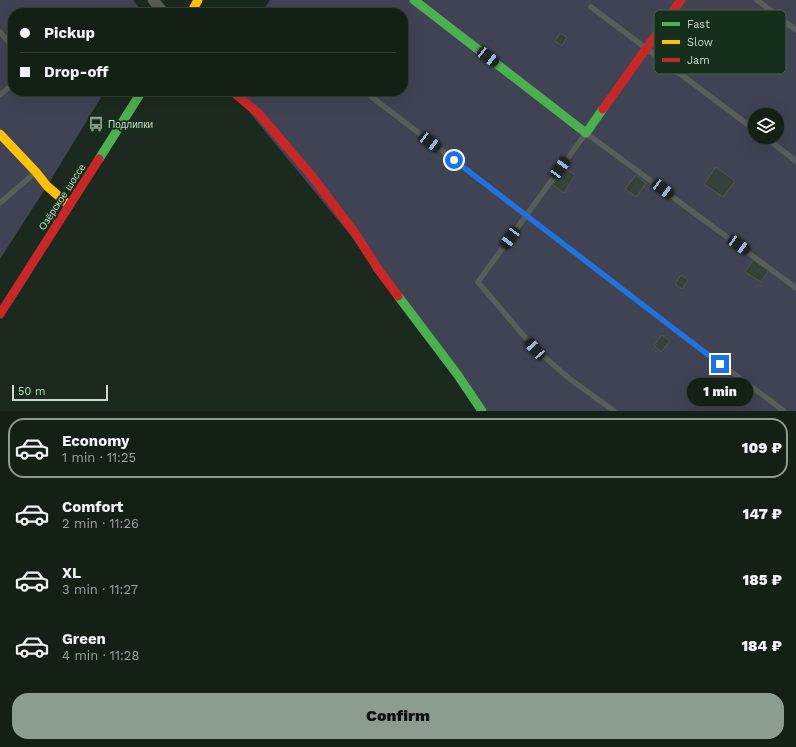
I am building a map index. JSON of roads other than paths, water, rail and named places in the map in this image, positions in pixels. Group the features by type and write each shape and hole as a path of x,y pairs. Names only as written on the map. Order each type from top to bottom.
{"street":[{"path":"153,0 160,8"},
{"path":"414,0 586,132 654,38"},
{"path":"674,10 681,0"},
{"name":"Озёрское шоссе","path":"0,314 139,96"},
{"path":"238,96 259,114 311,175 355,234 378,269 457,374 482,411"},
{"path":"0,134 36,172 47,186 69,205"}],"lane":[{"path":"757,0 770,10"},
{"path":"591,7 654,53"},
{"path":"786,22 796,30"},
{"path":"0,32 8,41"},
{"path":"681,74 748,125"},
{"path":"0,95 8,88"},
{"path":"370,96 682,335 784,411"},
{"path":"614,411 570,380 535,349 478,282 586,132 796,288"},
{"path":"773,144 796,161"},
{"path":"0,203 36,172"}],"place":[{"name":"Подлипки","path":"96,124"}]}
